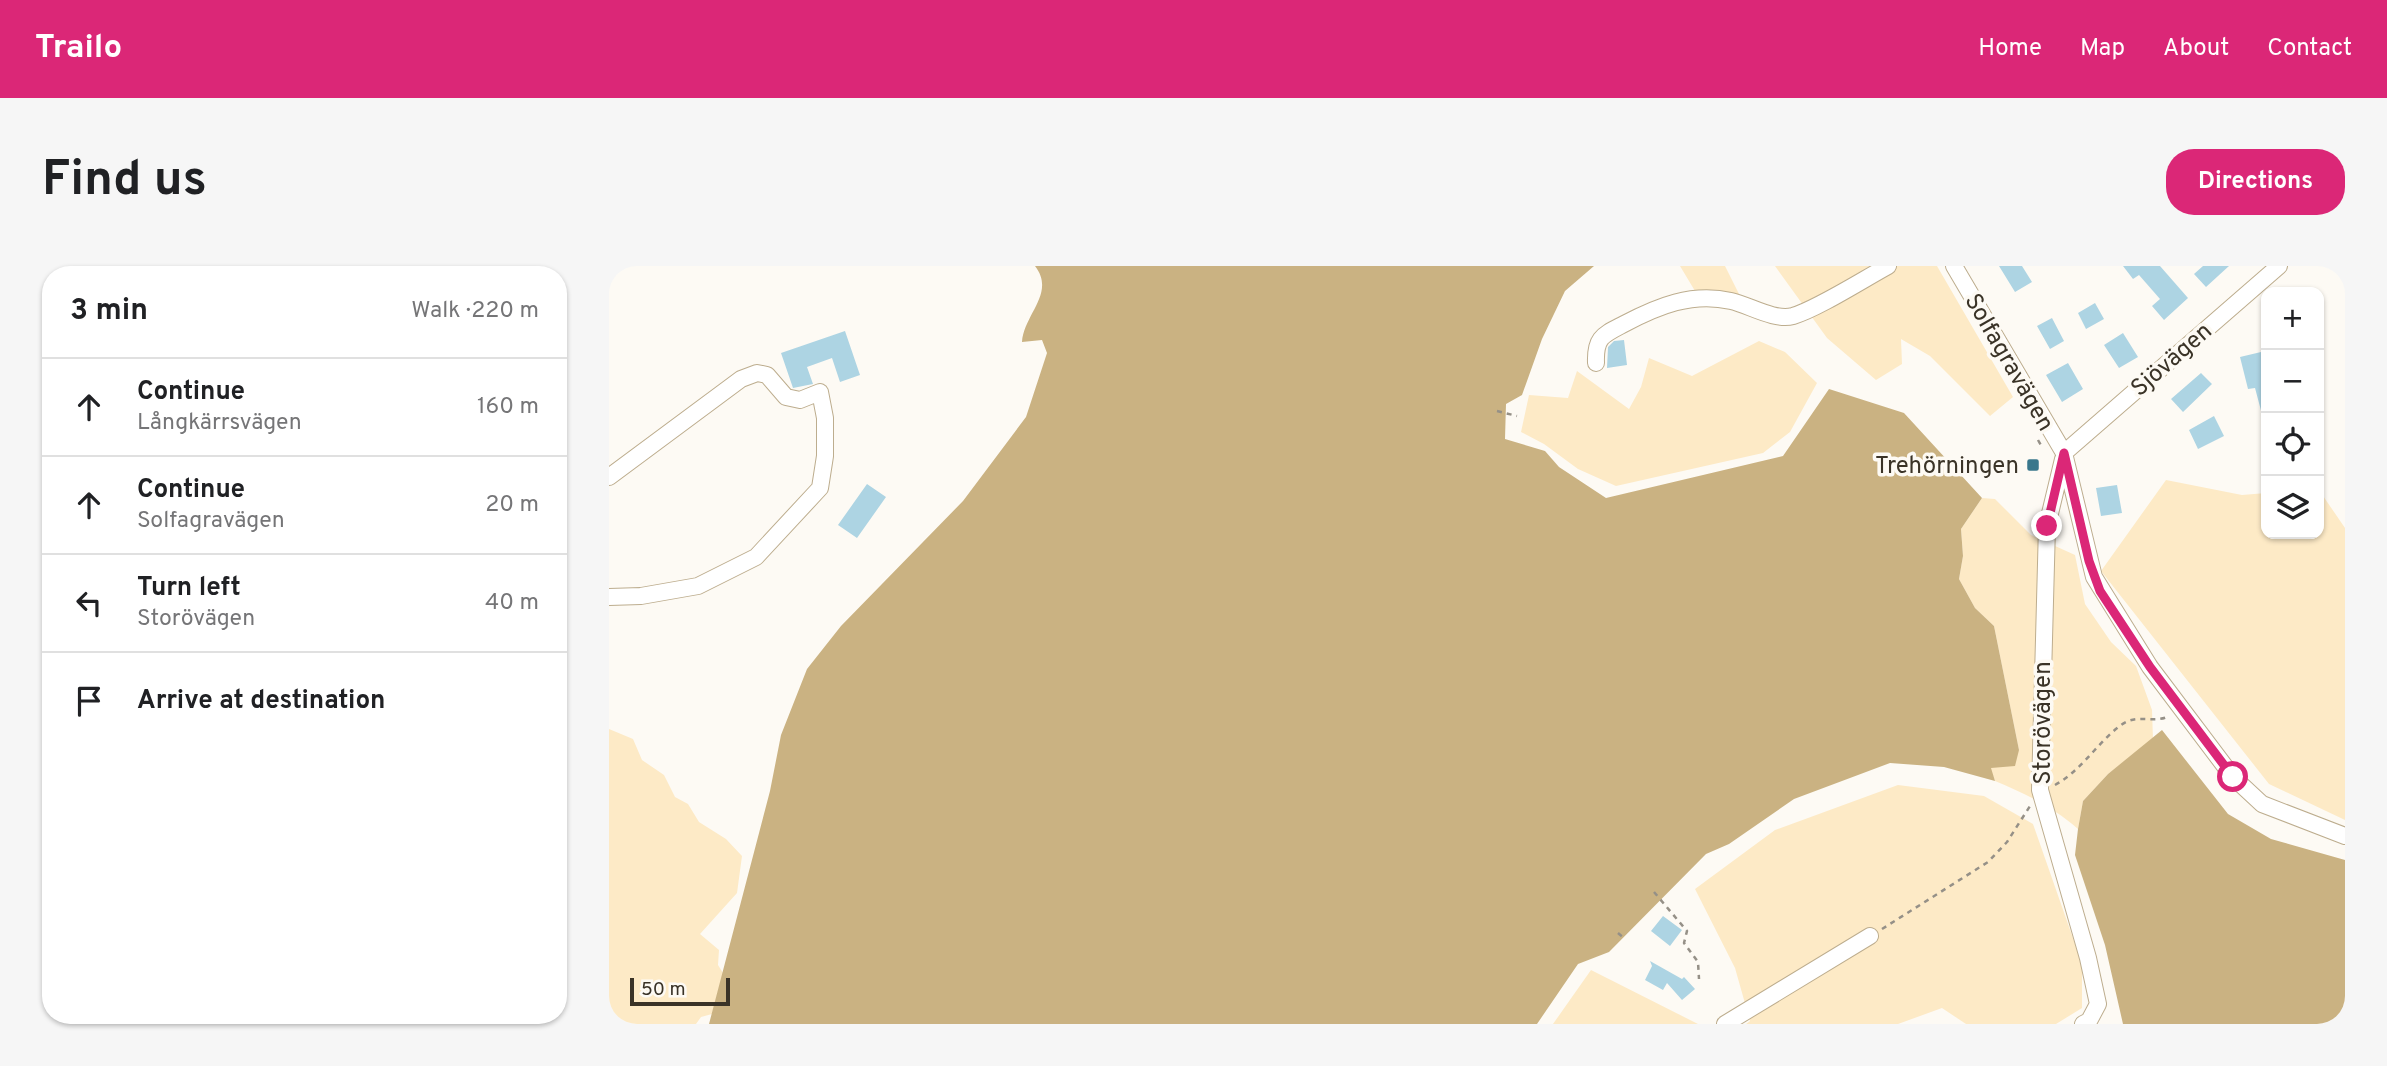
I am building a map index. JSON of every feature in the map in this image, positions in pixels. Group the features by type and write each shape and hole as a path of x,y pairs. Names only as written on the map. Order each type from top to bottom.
{"street":[{"path":"1597,363 1595,347 1604,335 1649,311 1678,300 1706,298 1732,301 1754,310 1791,316 1888,266"},
{"name":"Solfagravägen","path":"1954,266 2064,453 2089,561 2100,591 2181,708 2233,777 2262,804 2345,836"},
{"name":"Sjövägen","path":"2064,453 2279,266"},
{"path":"609,477 741,379 757,373 767,374 786,397 800,400 820,393 825,430 820,488 756,557 698,586 641,596 609,597"},
{"name":"Storövägen","path":"2064,453 2047,526 2040,790 2088,958 2098,1004 2089,1021 2083,1024"},
{"path":"1727,1023 1870,936"}],"path":[{"path":"1497,411 1517,415"},
{"path":"1870,936 1989,862 2007,842 2040,790 2065,779 2122,724 2136,718 2163,719 2181,708"},
{"path":"1654,892 1687,931 1684,943 1697,962 1699,979"},
{"path":"1618,933 1625,939"}],"shaded area":[{"name":"Trehörningen","path":"1035,266 1594,266 1565,291 1542,339 1522,395 1506,404 1505,439 1545,451 1559,467 1606,498 1783,456 1829,389 1904,413 1982,498 1961,529 1963,556 1959,579 1975,608 1994,626 2019,750 2015,766 1991,768 1995,781 1944,767 1890,763 1794,799 1729,844 1706,854 1609,952 1578,964 1537,1024 709,1024 770,791 781,735 807,669 841,626 963,501 1026,417 1047,353 1042,340 1022,342 1041,295 1041,276"},
{"path":"1680,266 1725,266 1740,296 1698,296"},
{"path":"1775,266 1937,266 2013,397 1990,416 1930,356 1901,339 1902,364 1876,380 1827,338"},
{"path":"1759,341 1785,352 1817,383 1790,432 1763,453 1616,486 1578,469 1544,444 1521,432 1529,395 1568,398 1577,371 1629,409 1641,387 1649,358 1692,376"},
{"path":"2166,480 2242,495 2261,493 2261,539 2324,539 2324,497 2345,528 2345,820 2269,784 2101,571"},
{"path":"1982,498 1995,499 2031,535 2075,555 2085,604 2111,642 2136,666 2152,710 2153,740 2108,774 2083,801 2078,829 2039,802 1995,781 1990,768 2019,750 1994,626 1975,608 1959,579 1963,556 1961,529"},
{"path":"609,729 633,739 642,760 664,775 675,797 688,804 699,822 726,839 742,856 737,893 700,934 719,950 718,965 723,973 712,1014 701,1017 696,1024 609,1024"},
{"path":"2162,730 2228,814 2271,839 2345,860 2345,1024 2123,1024 2105,945 2075,855 2078,829 2083,801 2108,774"},
{"path":"1898,785 1984,796 2033,824 2082,964 2082,1008 2056,1024 1966,1024 1942,1008 1898,1024 1746,1024 1750,1021 1735,968 1695,889 1775,830"},
{"path":"1591,970 1698,1024 1553,1024"}],"building":[{"path":"1999,266 2022,266 2032,282 2015,292"},
{"path":"2123,266 2160,266 2188,298 2164,320 2152,306 2160,299 2139,275 2133,279"},
{"path":"2203,266 2229,266 2206,287 2194,274"},
{"path":"2095,303 2104,319 2086,329 2078,313"},
{"path":"2052,318 2064,341 2050,349 2037,326"},
{"path":"845,331 860,375 840,382 832,358 807,367 813,384 793,388 781,353"},
{"path":"2123,333 2138,357 2119,368 2104,345"},
{"path":"1624,340 1627,365 1607,368 1608,347 1614,341"},
{"path":"2261,352 2261,410 2255,388 2248,389 2240,357"},
{"path":"2068,363 2083,389 2062,402 2046,375"},
{"path":"2201,373 2212,384 2183,412 2171,399"},
{"path":"2214,416 2224,436 2198,449 2189,430"},
{"path":"867,484 886,497 857,538 838,525"},
{"path":"2117,485 2122,513 2101,516 2096,488"},
{"path":"1663,916 1682,930 1670,946 1651,931"},
{"path":"1650,961 1682,979 1684,977 1695,989 1682,1000 1667,983 1663,990 1645,980 1652,966"}],"place":[{"name":"Trehörningen","path":"2033,465"}],"route":[{"path":"2047,526 2064,453 2089,561 2100,591 2150,667 2233,777"}]}
